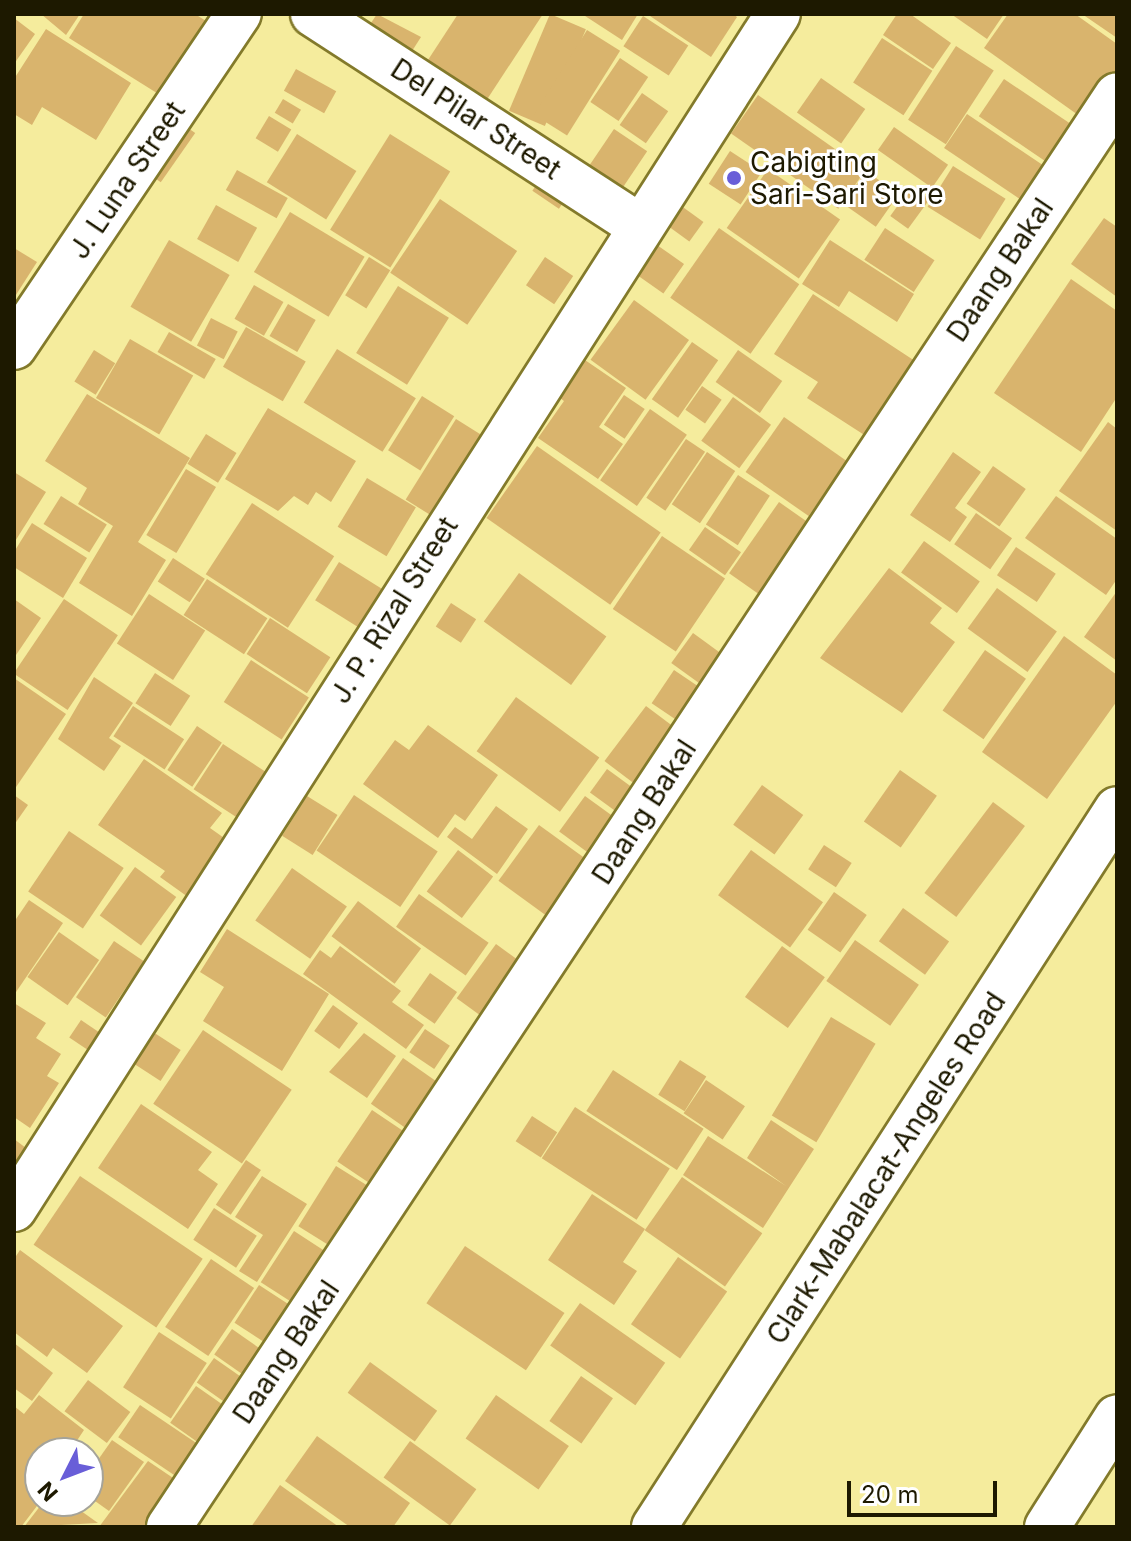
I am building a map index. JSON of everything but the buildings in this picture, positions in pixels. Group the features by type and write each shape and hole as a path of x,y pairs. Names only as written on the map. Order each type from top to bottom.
{"main road":[{"name":"J. Luna Street","path":"14,347 239,14"},
{"name":"Del Pilar Street","path":"313,14 638,225"},
{"name":"J. P. Rizal Street","path":"14,1209 638,225 778,14"},
{"name":"Daang Bakal","path":"169,1527 1117,95"},
{"name":"Clark-Mabalacat-Angeles Road","path":"654,1527 1117,809"},
{"path":"1047,1527 1117,1417"}],"place":[{"name":"Cabigting Sari-Sari Store","path":"734,178"}]}
